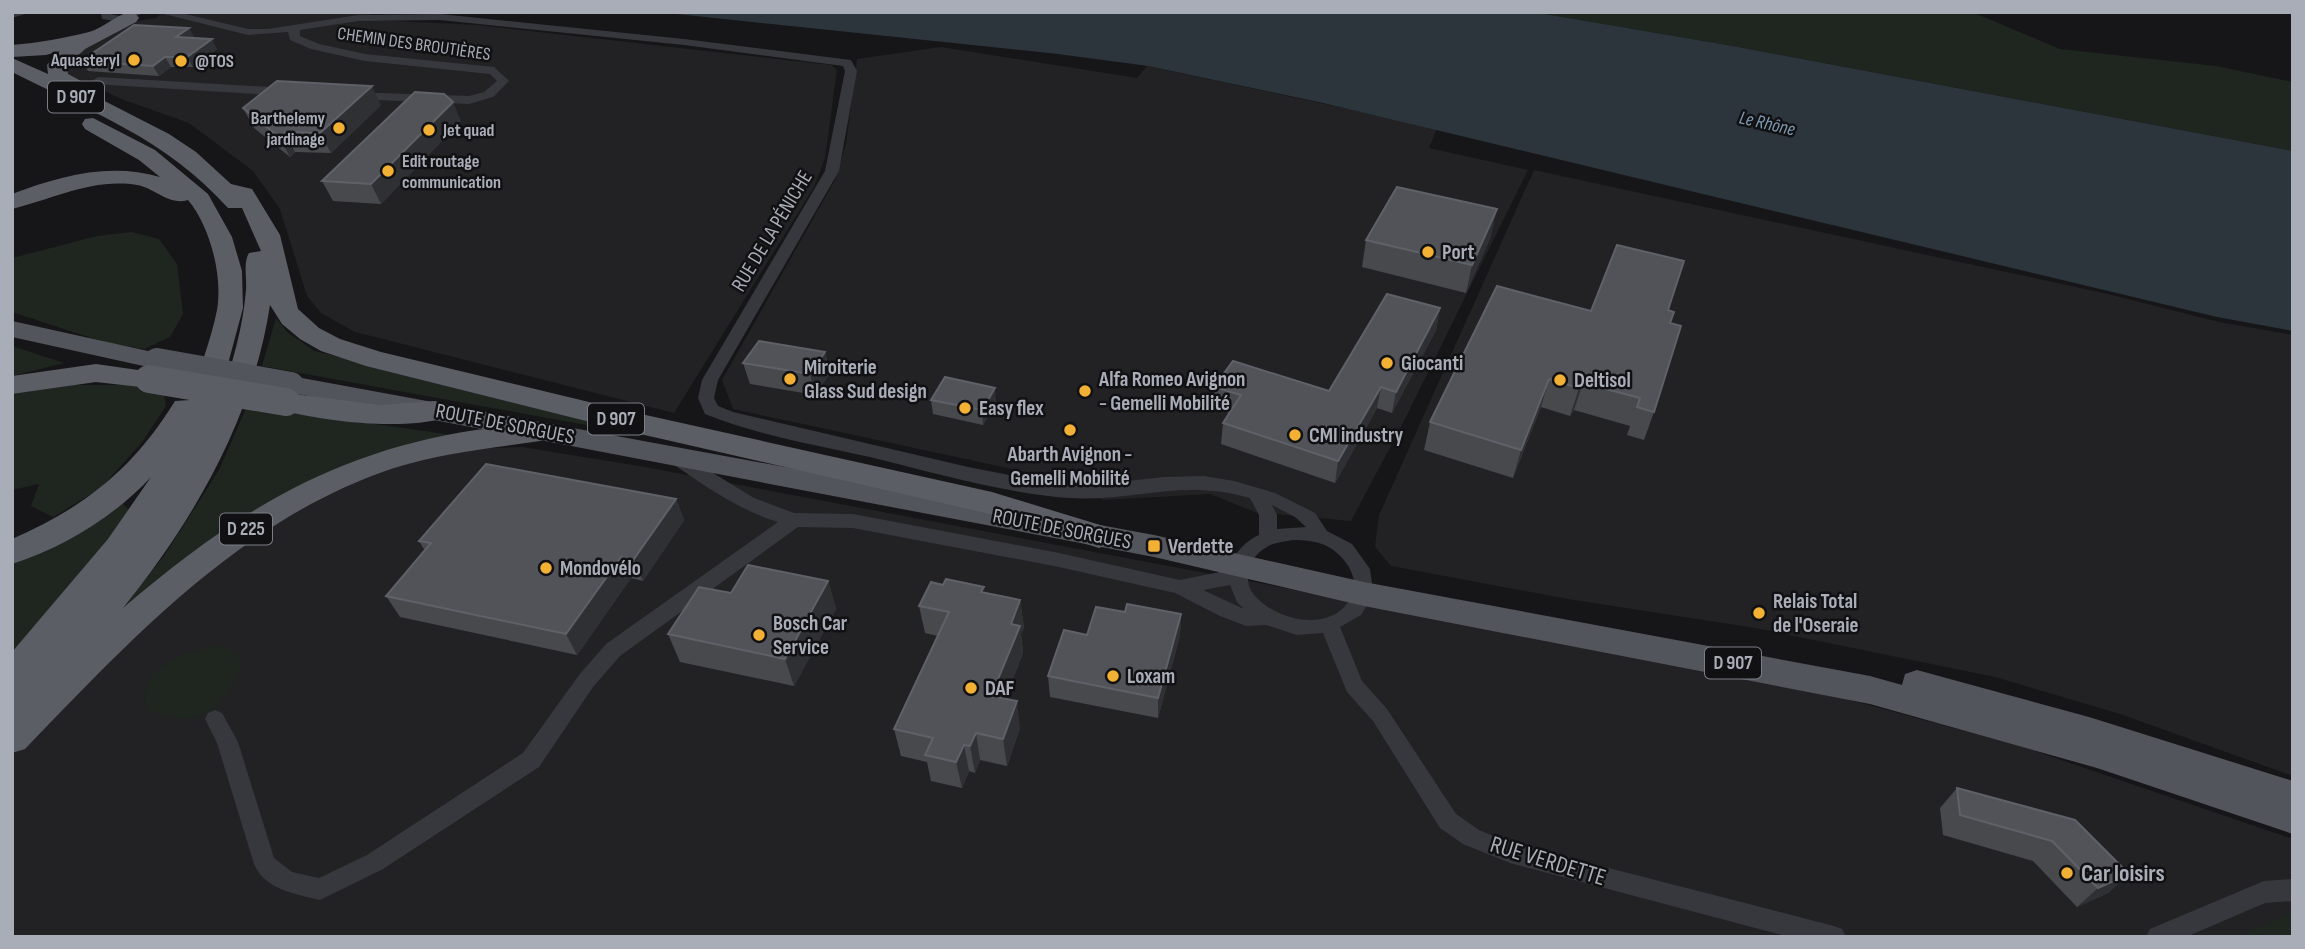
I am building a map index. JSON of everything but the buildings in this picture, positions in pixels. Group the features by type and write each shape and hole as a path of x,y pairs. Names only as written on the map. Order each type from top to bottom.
{"highway":[{"path":"12,51 46,49 76,40 97,29 107,15"},
{"path":"135,15 105,29 70,51 57,65 56,72 64,81 142,117 142,127"},
{"name":"D 907","path":"12,64 142,127 198,163 225,189 244,194 265,225 274,253 277,282 288,316 314,337 337,348 614,418 992,503 1098,536"},
{"name":"D 907","path":"12,85 114,134 164,167 200,200 220,237 229,271 228,314"},
{"path":"12,202 52,188 93,179 133,178 157,182 178,194 197,221 214,258 217,298 228,314"},
{"path":"12,714 89,629 150,550 200,474 232,404 247,359 261,285 249,223 225,189"},
{"path":"12,552 42,540 102,505 123,488 176,426 208,346 228,314"},
{"path":"12,675 55,627 119,547 166,478 188,439 203,404 228,314"},
{"name":"D 907","path":"12,385 67,375 153,370 289,393 380,415 435,411"},
{"name":"D 225","path":"12,738 107,642 168,588 272,511 365,467 446,446 540,430"}],"main road":[{"name":"D 907","path":"12,329 153,370"},
{"name":"ROUTE DE SORGUES","path":"435,411 1163,548 1248,560"},
{"name":"D 907","path":"1248,560 1870,690 2097,754 2293,818"},
{"name":"D 907","path":"1364,585 1861,669 1977,698 2089,731 2293,797"}],"street":[{"path":"12,15 27,12"},
{"path":"161,12 247,32 294,27"},
{"path":"107,15 135,15"},
{"name":"RUE DE LA PÉNICHE","path":"294,27 358,18 440,17 684,42 847,63 851,71 832,171 710,380 706,398 711,410 728,417 852,448 970,474 1066,491 1092,492 1160,482 1198,481 1227,485 1258,495"},
{"name":"CHEMIN DES BROUTIÈRES","path":"294,27 294,38 307,45 379,58 494,71 503,81 498,89 483,99 347,95"},
{"path":"98,81 307,93"},
{"path":"673,456 769,514 794,520 853,521 1059,560 1180,587 1246,618 1265,618 1297,628 1330,626 1351,614 1362,603 1364,585 1357,560 1343,547 1320,536 1293,533 1248,560 1180,587"},
{"path":"1258,495 1281,503 1309,518 1320,536"},
{"path":"1258,495 1268,515 1248,560 1242,592 1251,606 1265,618"},
{"path":"215,719 227,742 265,864 286,881 320,889 376,862 531,760 586,681 613,650 794,520"},
{"name":"RUE VERDETTE","path":"1330,626 1354,686 1380,715 1448,821 1471,837 1510,853 1835,937"},
{"path":"2158,937 2264,892 2293,890"}],"shaded area":[{"path":"163,12 369,12 374,20 477,25 831,65 837,70 825,158 814,187 674,413 355,332 321,313 307,296 280,209 253,171 189,123 124,100 67,74 72,55 129,22 156,18"},
{"path":"1533,12 1972,12 2060,49 2216,66 2293,82 2293,151 1727,45"},
{"path":"941,47 1137,78 1147,66 1437,128 1429,148 1528,170 1402,425 1351,521 1255,512 1210,494 1102,500 1086,485 733,409 722,380 835,180 846,144 857,59"},
{"path":"1534,170 2108,294 2219,322 2293,335 2293,776 2120,714 1995,677 1755,628 1568,599 1391,566 1375,547 1379,515"},
{"path":"132,232 159,239 177,264 183,314 170,337 144,349 107,343 12,312 12,258 97,236"},
{"path":"276,318 288,333 315,351 674,441 262,366"},
{"path":"12,346 64,363 12,376"},
{"path":"73,385 146,385 164,394 166,406 143,441 101,488 53,517 31,506 39,484 12,490 12,394"},
{"path":"247,406 453,435 407,448 113,619 164,556 219,470"},
{"name":"Verdette","path":"522,447 645,467 1401,610 1839,697 2020,746 2293,839 2293,937 12,937 12,756 175,594 320,492 374,472 437,456 491,448"},
{"path":"122,503 130,511 114,536 12,657 12,560"},
{"path":"215,645 233,650 241,662 233,684 217,705 208,712 190,718 169,717 147,710 145,696 148,684 155,674 177,658"},
{"path":"2293,912 2293,937 2239,937"}],"water":[{"name":"Le Rhône","path":"658,12 1533,12 1727,45 2293,151 2293,331 2217,317 1323,103 1148,66"}],"place":[{"name":"Aquasteryl","path":"134,60"},
{"name":"@TOS","path":"181,61"},
{"name":"Barthelemy jardinage","path":"339,128"},
{"name":"Jet quad","path":"429,130"},
{"name":"Edit routage communication","path":"388,171"},
{"name":"Port","path":"1428,252"},
{"name":"Giocanti","path":"1387,363"},
{"name":"Miroiterie Glass Sud design","path":"790,379"},
{"name":"Deltisol","path":"1560,380"},
{"name":"Alfa Romeo Avignon - Gemelli Mobilité","path":"1085,391"},
{"name":"Easy flex","path":"965,408"},
{"name":"Abarth Avignon - Gemelli Mobilité","path":"1070,430"},
{"name":"CMI industry","path":"1295,435"},
{"name":"Verdette","path":"1154,546"},
{"name":"Mondovélo","path":"546,568"},
{"name":"Relais Total de l'Oseraie","path":"1759,613"},
{"name":"Bosch Car Service","path":"759,635"},
{"name":"Loxam","path":"1113,676"},
{"name":"DAF","path":"971,688"},
{"name":"Car loisirs","path":"2067,873"}]}
